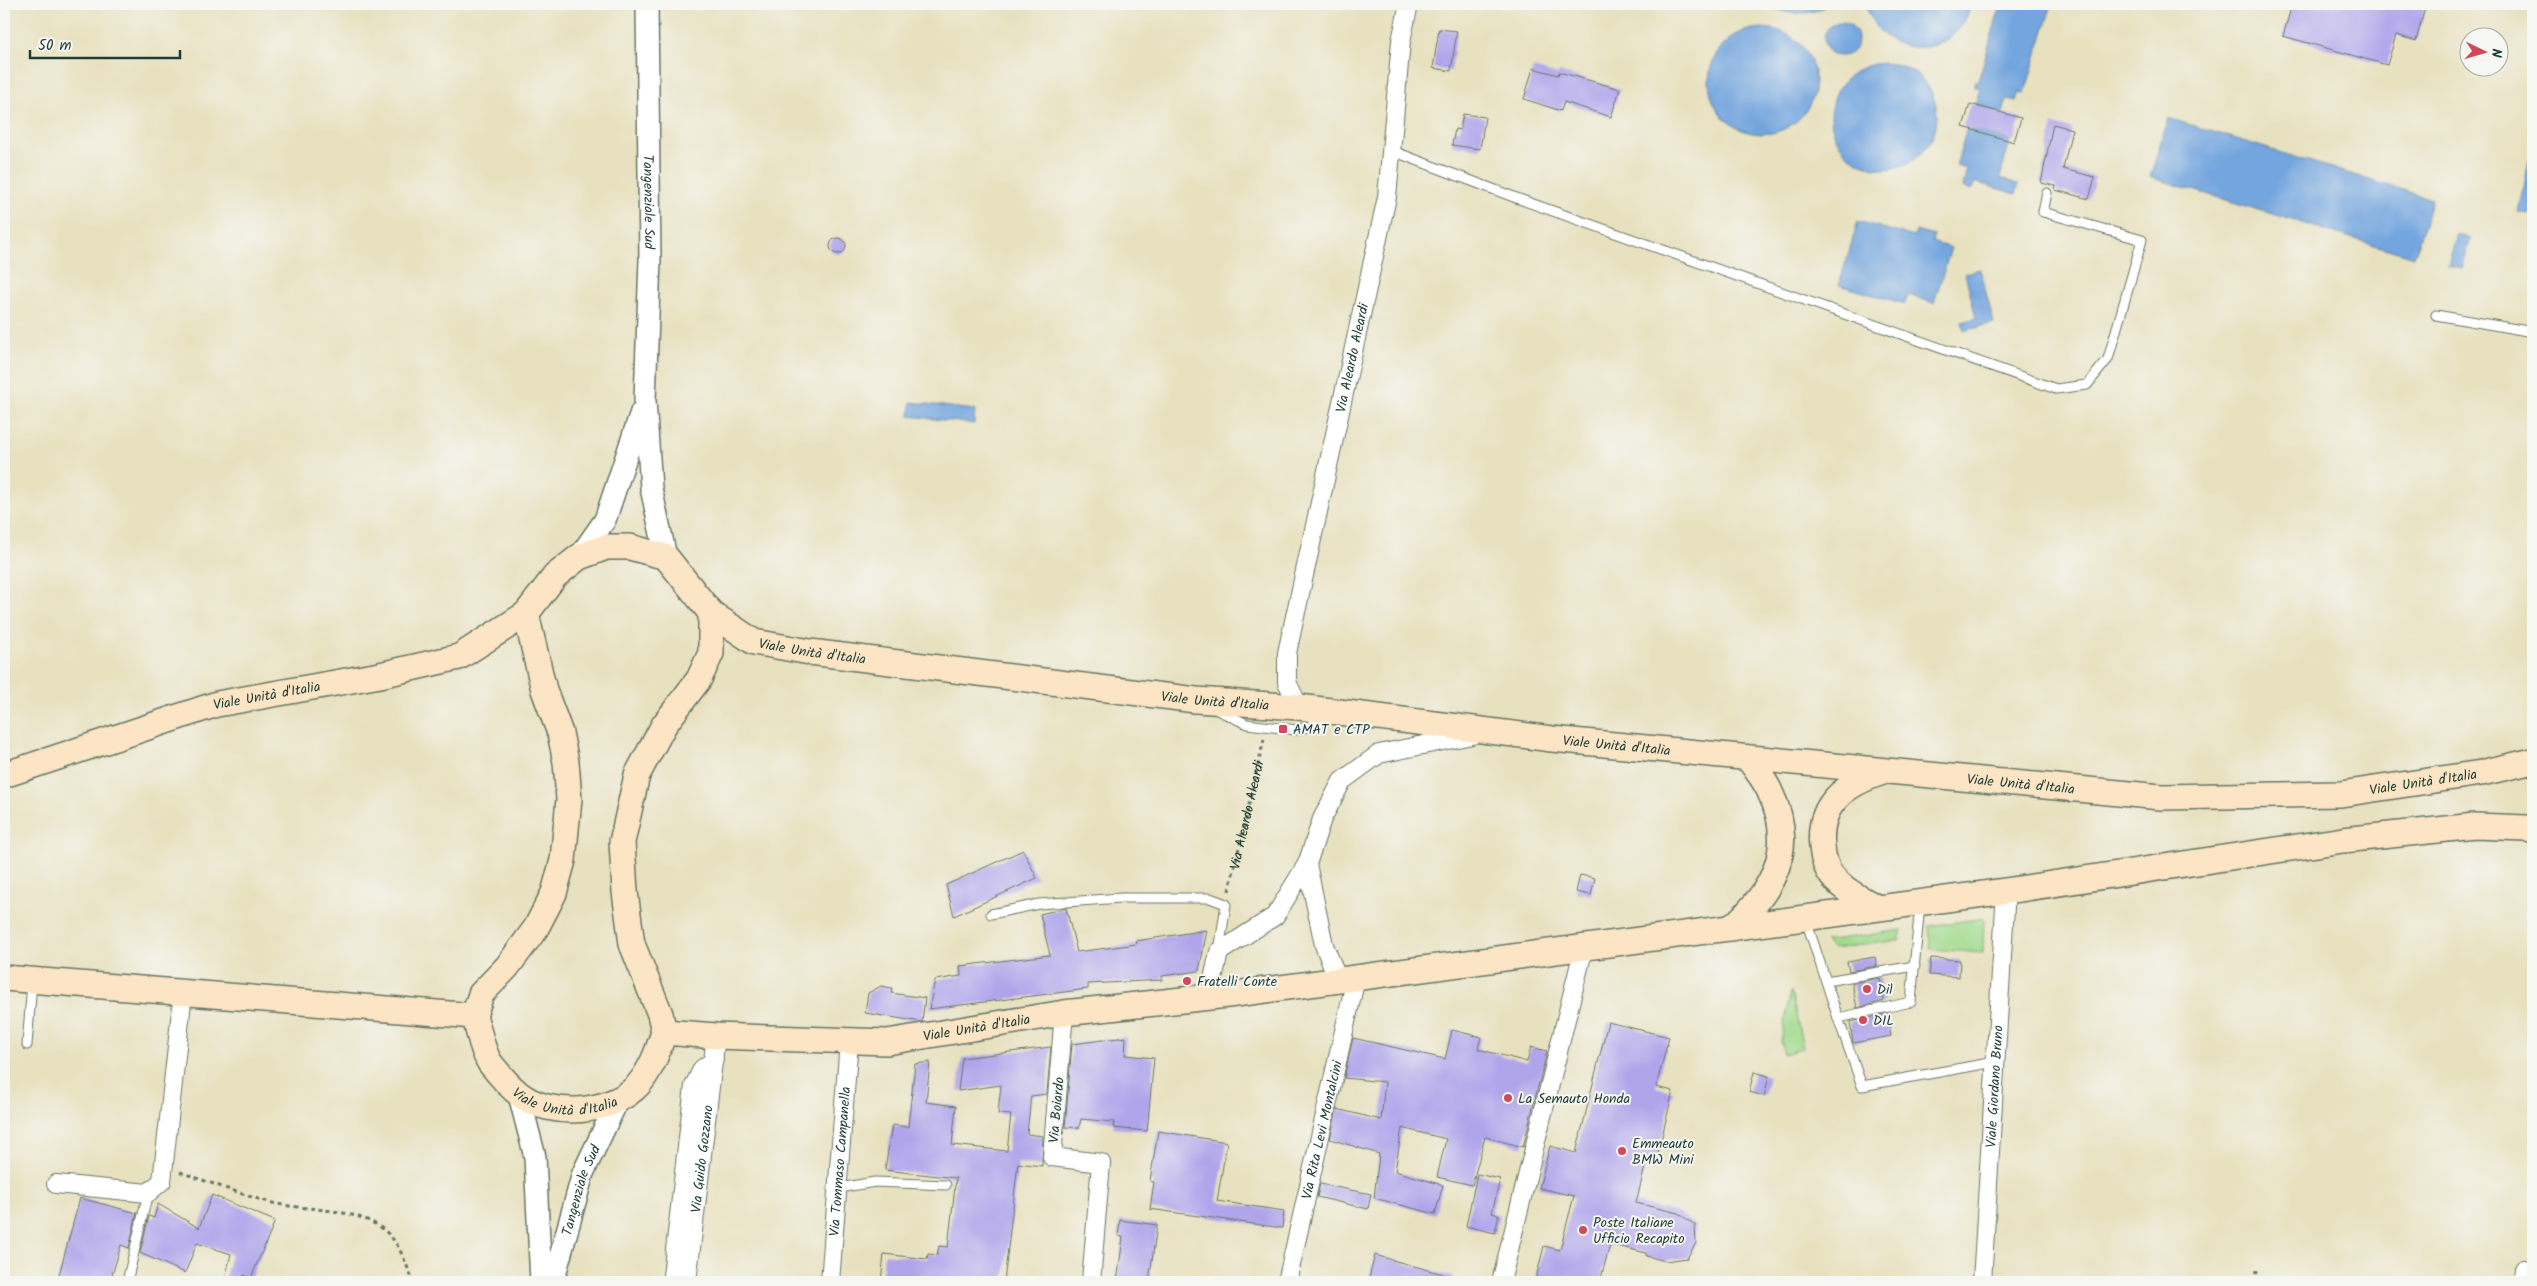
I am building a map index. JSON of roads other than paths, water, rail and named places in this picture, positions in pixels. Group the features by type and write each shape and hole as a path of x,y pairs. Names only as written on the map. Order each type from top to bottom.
{"main road":[{"name":"Viale Unità d'Italia","path":"4,775 217,704 380,674 459,657 526,614 555,576 579,556 606,547 630,547 666,557 711,614 754,642 810,652 1196,700 1300,707 1493,731 1750,759 2017,785 2170,797 2341,794 2481,774 2533,760"},
{"path":"5,980 32,980 474,1016 482,994 508,968 536,928 554,894 563,860 569,799 566,762 560,733 544,690 526,614"},
{"path":"664,1032 660,1014 632,944 625,892 622,842 638,775 664,725 699,679 711,653 711,614"},
{"path":"1731,928 1764,894 1778,864 1783,834 1770,791 1750,759"},
{"path":"1876,907 1850,891 1833,877 1824,862 1821,839 1823,817 1841,792 1862,777 1885,771"},
{"name":"Viale Unità d'Italia","path":"474,1016 489,1062 519,1095 548,1107 580,1112 618,1100 638,1085 654,1062 664,1032 715,1048 849,1041 887,1042 1064,1013 1209,997 2006,891 2343,840 2475,826 2526,828 2533,831"}],"street":[{"name":"Tangenziale Sud","path":"647,4 650,259 645,400 651,488 666,557"},
{"name":"Via Aleardo Aleardi","path":"1300,707 1287,682 1287,653 1387,196 1401,41 1409,4"},
{"name":"Tangenziale Sud","path":"579,556 605,520 645,400"},
{"path":"1209,997 1219,952 1274,916 1307,864 1322,819 1342,781 1380,754 1493,731"},
{"path":"1307,864 1324,945 1347,979"},
{"name":"Viale Giordano Bruno","path":"1982,1282 2006,891"},
{"path":"1501,1282 1584,947"},
{"name":"Via Rita Levi Montalcini","path":"1287,1282 1347,979"},
{"path":"56,1184 148,1193 162,1180 183,993"},
{"name":"Via Boiardo","path":"1064,1013 1052,1157 1101,1163 1091,1282"},
{"name":"Via Tommaso Campanella","path":"830,1282 849,1041"},
{"name":"Via Guido Gozzano","path":"679,1279 715,1048"},
{"name":"Tangenziale Sud","path":"519,1095 535,1157 541,1282"},
{"name":"Tangenziale Sud","path":"553,1282 583,1173 618,1100"}],"lane":[{"path":"1390,150 1528,203 2056,389 2088,385 2108,358 2142,240 2043,212 2047,192"},
{"path":"2436,315 2533,332"},
{"path":"1196,700 1247,724 1298,730 1351,713"},
{"path":"991,914 1039,904 1121,898 1210,898 1226,904 1219,952"},
{"path":"1838,1018 1911,1002 1920,902"},
{"path":"1805,917 1862,1086 1995,1062"},
{"path":"1826,981 1914,966"},
{"path":"27,1044 32,980"},
{"path":"838,1188 874,1182 946,1185"},
{"path":"127,1282 148,1193"}],"water":[{"path":"1767,4 1829,4 1806,13 1790,13"},
{"path":"1866,4 1971,4 1963,23 1951,37 1935,45 1919,48 1902,45 1886,37 1874,23"},
{"path":"2001,4 2052,4 2025,93 2019,92 2016,101 2007,99 2003,113 1975,105 1980,88 1973,86 1975,81 1978,81"},
{"path":"1841,22 1848,23 1853,27 1857,32 1857,46 1853,51 1848,55 1841,56 1834,55 1829,51 1825,46 1824,39 1825,32 1829,27 1834,23"},
{"path":"1762,28 1782,32 1800,43 1811,61 1815,81 1811,101 1800,119 1782,130 1762,134 1742,130 1724,119 1713,101 1709,81 1713,61 1724,43 1742,32"},
{"path":"1884,63 1904,67 1922,78 1933,96 1937,116 1933,136 1922,154 1904,165 1884,169 1864,165 1846,154 1835,136 1831,116 1835,96 1846,78 1864,67"},
{"path":"2168,118 2432,199 2414,257 2150,177"},
{"path":"1967,128 2010,141 2000,178 2019,184 2016,194 1975,182 1972,190 1963,187 1967,169 1956,166"},
{"path":"2533,141 2533,215 2519,212"},
{"path":"1858,221 1914,237 1916,231 1934,236 1932,242 1951,248 1934,303 1908,295 1905,304 1839,285"},
{"path":"2457,234 2471,238 2462,269 2448,265"},
{"path":"1980,269 1994,323 1964,331 1961,322 1976,318 1965,273"},
{"path":"911,402 975,410 974,424 910,416"}],"place":[{"name":"AMAT e CTP","path":"1283,729"},
{"name":"Fratelli Conte","path":"1187,981"},
{"name":"Dil","path":"1867,989"},
{"name":"DIL","path":"1863,1020"},
{"name":"La Semauto Honda","path":"1508,1098"},
{"name":"Emmeauto BMW Mini","path":"1622,1151"},
{"name":"Poste Italiane Ufficio Recapito","path":"1583,1230"}]}
